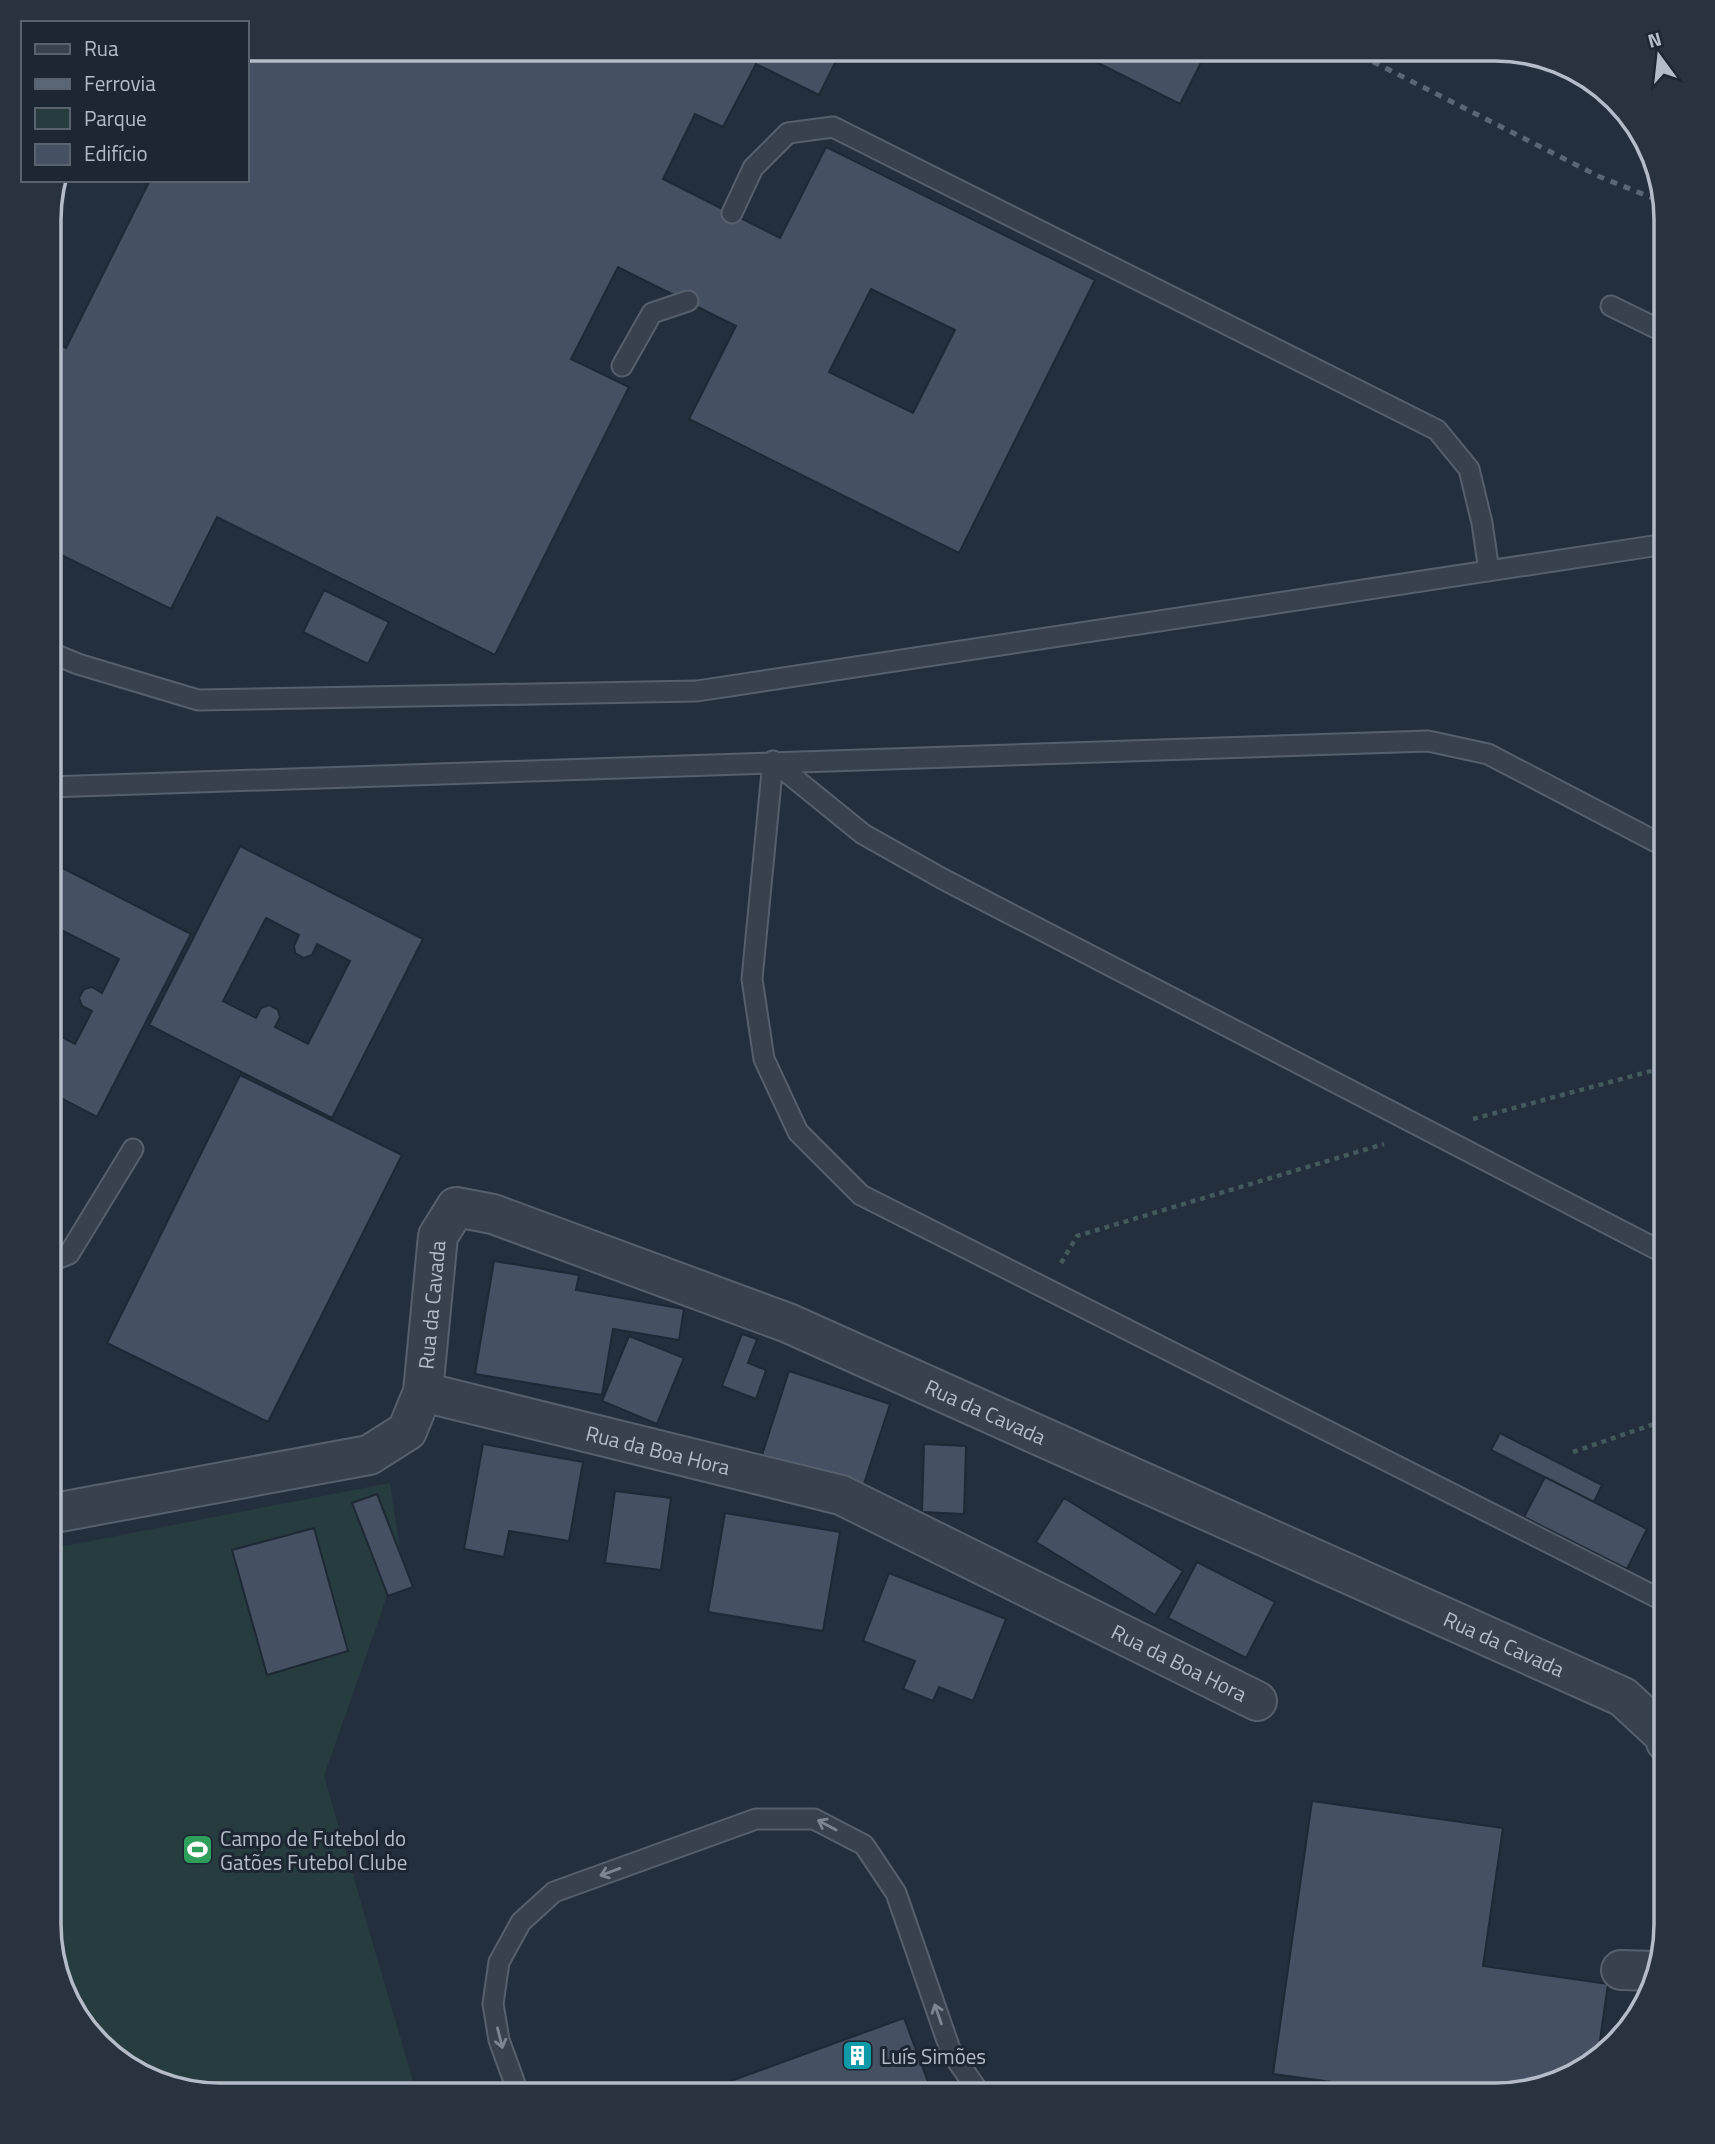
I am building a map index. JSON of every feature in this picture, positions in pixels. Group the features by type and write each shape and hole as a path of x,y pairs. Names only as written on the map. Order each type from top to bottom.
{"street":[{"name":"Rua da Cavada","path":"423,1392 438,1236 456,1207 493,1214 788,1323 1611,1691 1623,1697 1654,1726"},
{"path":"61,1512 369,1455 407,1431 423,1392"},
{"name":"Rua da Boa Hora","path":"423,1392 841,1495 1257,1701"}],"lane":[{"path":"732,213 753,168 788,133 833,127 1437,430 1469,469 1482,523 1489,571"},
{"path":"622,366 652,313 688,301"},
{"path":"1611,306 1654,327"},
{"path":"62,657 198,700 697,691 1654,546"},
{"path":"62,787 1428,741 1488,754 1654,840"},
{"path":"773,761 863,834 941,878 1654,1248"},
{"path":"773,761 752,979 764,1059 798,1132 861,1195 1654,1596"},
{"path":"61,1257 69,1254 133,1149"},
{"path":"515,2083 499,2040 493,2004 499,1962 520,1922 554,1892 756,1819 814,1819 864,1845 896,1893 951,2052 973,2083"}],"path":[{"path":"1047,1288 1077,1236 1431,1131 1654,1070"},
{"path":"1573,1452 1654,1424"}],"green space":[{"name":"Campo de Futebol do Gatões Futebol Clube","path":"390,1483 401,1556 324,1776 414,2083 220,2083 179,2077 160,2071 132,2056 101,2029 88,2012 70,1975 64,1955 61,1924 61,1547"}],"building":[{"path":"248,61 836,61 819,95 756,64 723,127 695,114 663,179 780,238 826,147 1095,280 959,553 689,419 736,326 618,267 571,359 629,387 495,655 217,517 171,609 62,555 62,346 66,348 149,182 248,182","holes":["871,289 955,330 913,413 829,372"]},
{"path":"1095,62 1202,62 1180,104"},
{"path":"324,590 389,622 368,664 303,632"},
{"path":"240,846 423,939 332,1118 149,1025","holes":["266,918 299,935 294,946 295,953 304,958 312,955 317,944 350,961 308,1044 275,1027 280,1017 278,1010 269,1005 261,1008 256,1018 223,1001"]},
{"path":"62,867 191,934 97,1117 61,1099 62,1037 75,1044 92,1011 82,1006 79,998 84,989 92,987 102,993 119,959 62,930"},
{"path":"240,1075 402,1155 268,1422 107,1343"},
{"path":"494,1261 579,1275 576,1290 684,1309 679,1340 613,1329 602,1395 475,1374"},
{"path":"742,1334 757,1339 748,1363 766,1370 756,1399 722,1386"},
{"path":"629,1336 684,1358 657,1424 602,1401"},
{"path":"789,1371 890,1404 863,1487 762,1455"},
{"path":"1500,1433 1602,1485 1594,1502 1491,1450"},
{"path":"483,1444 583,1462 569,1541 509,1531 504,1557 464,1549"},
{"path":"924,1444 966,1446 964,1514 922,1512"},
{"path":"1545,1477 1647,1529 1627,1569 1524,1517"},
{"path":"615,1491 671,1498 661,1570 605,1563"},
{"path":"377,1494 413,1587 388,1596 352,1503"},
{"path":"1064,1498 1183,1571 1155,1615 1036,1542"},
{"path":"725,1513 840,1532 823,1631 708,1612"},
{"path":"314,1528 348,1651 267,1675 232,1550"},
{"path":"1197,1562 1275,1602 1246,1658 1168,1618"},
{"path":"889,1573 1006,1619 973,1701 939,1687 933,1701 903,1689 915,1661 863,1641"},
{"path":"1312,1801 1503,1828 1483,1966 1608,1984 1600,2040 1603,2040 1565,2066 1536,2077 1494,2083 1339,2083 1273,2074"},
{"name":"Luís Simões","path":"904,2018 928,2083 725,2083"}],"railway":[{"path":"1373,62 1598,176 1652,198"}],"place":[{"name":"Campo de Futebol do Gatões Futebol Clube","path":"197,1850"},
{"name":"Luís Simões","path":"858,2056"}]}
